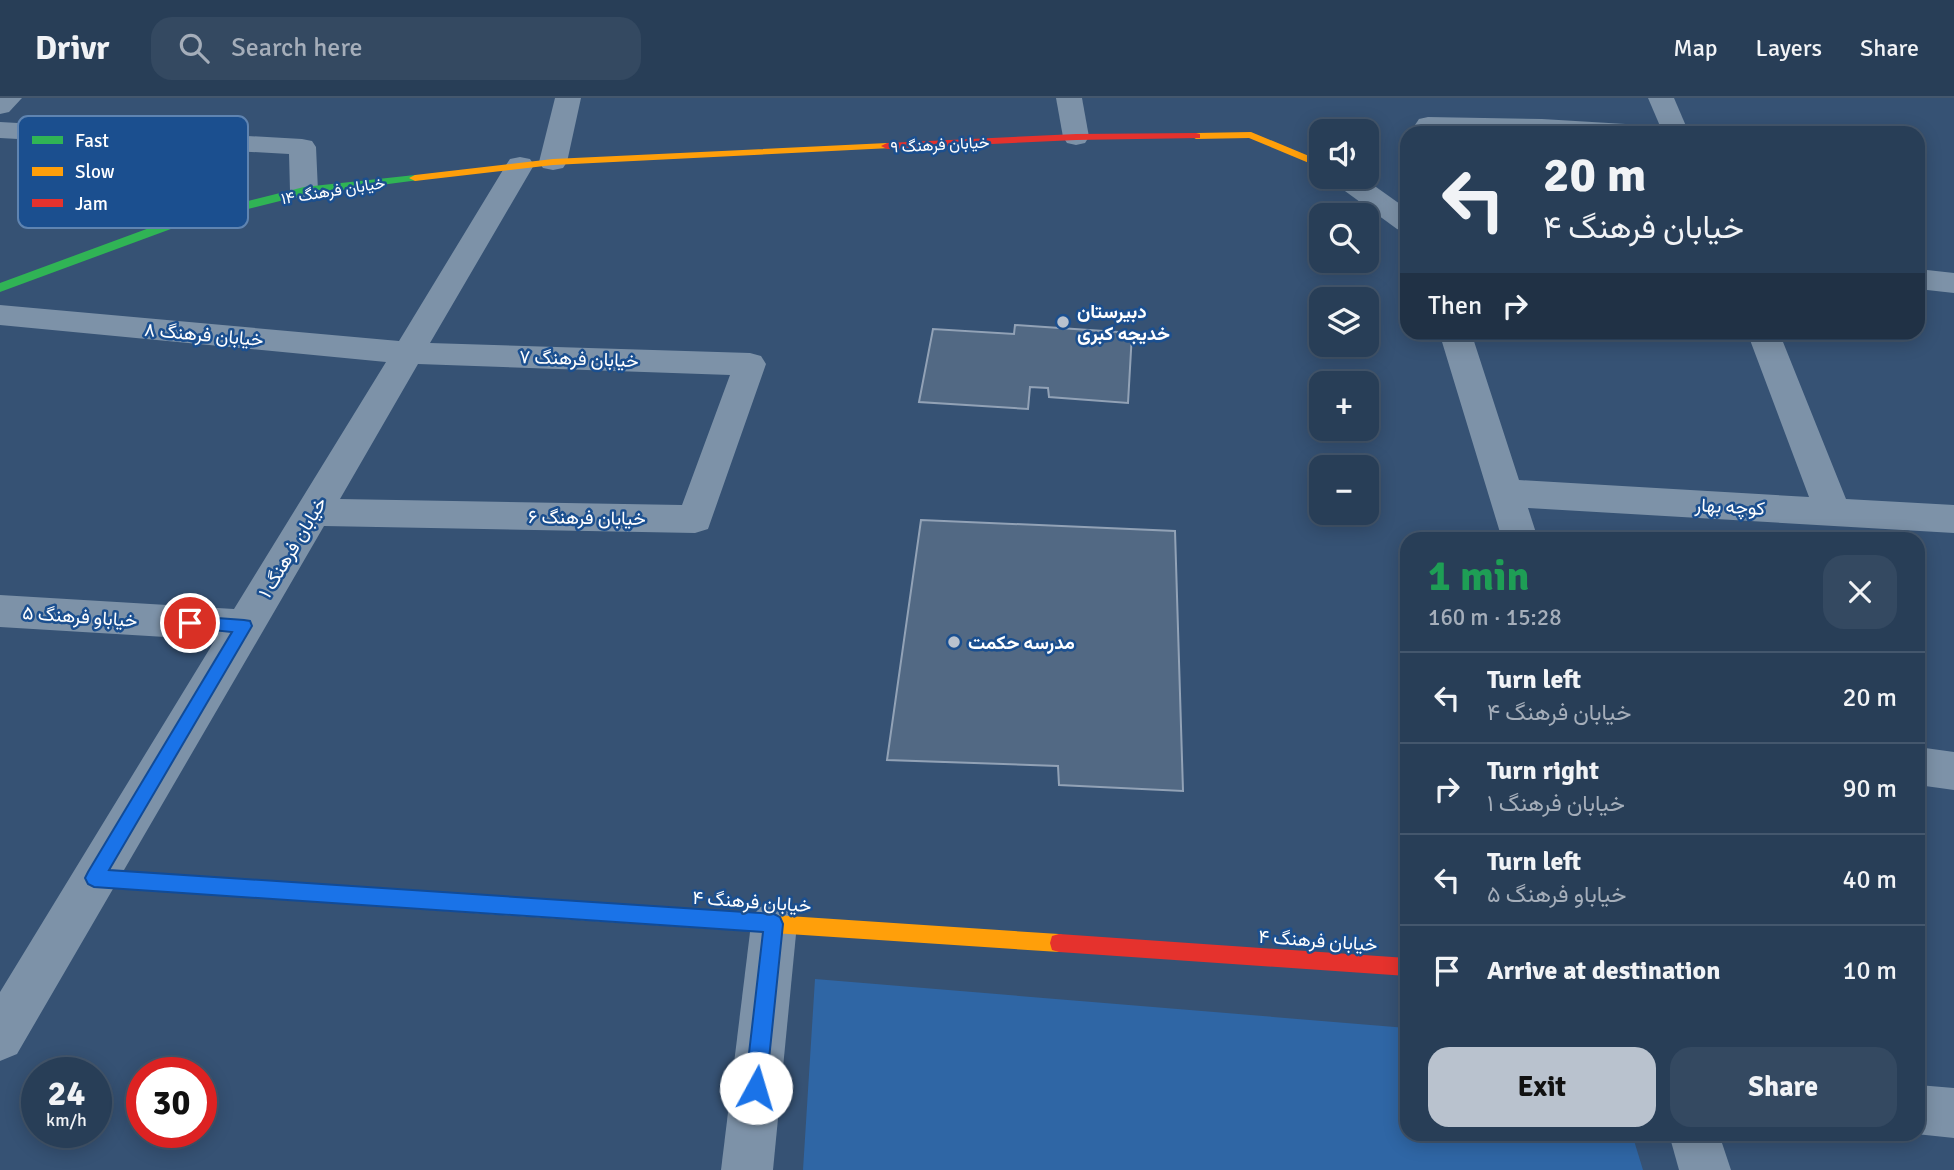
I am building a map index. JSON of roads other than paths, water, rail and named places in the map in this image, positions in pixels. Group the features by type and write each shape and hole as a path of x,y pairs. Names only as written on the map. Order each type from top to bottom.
{"street":[{"path":"0,106 9,98"},
{"path":"553,162 568,98"},
{"path":"1069,98 1076,137"},
{"path":"1661,98 1673,126"},
{"path":"1428,125 1485,126"},
{"path":"0,130 18,131"},
{"name":"خیابان فرهنگ ۹","path":"553,162 1076,137 1251,135 1309,160"},
{"path":"248,144 302,147 304,191"},
{"name":"خیابان فرهنگ ۱۴","path":"248,205 304,191 553,162"},
{"name":"خیابان فرهنگ ۱","path":"0,1036 520,166"},
{"path":"1360,189 1400,218"},
{"name":"خیابان فرهنگ ۱۴","path":"0,288 162,228"},
{"path":"1925,280 1954,282"},
{"name":"خیابان فرهنگ ۸","path":"0,315 408,353"},
{"path":"1458,340 1518,532"},
{"path":"1766,340 1833,512"},
{"name":"خیابان فرهنگ ۷","path":"408,353 750,363"},
{"name":"خیابان فرهنگ ۶","path":"313,512 695,519 750,363"},
{"name":"کوچه بهار","path":"1506,493 1954,519"},
{"name":"خیاباو فرهنگ ۵","path":"0,611 244,626"},
{"path":"1925,767 1954,771"},
{"name":"خیابان فرهنگ ۴","path":"94,878 1400,967"},
{"path":"747,1170 774,924"},
{"path":"1925,1111 1954,1113"},
{"path":"1696,1141 1705,1170"}],"place":[{"name":"دبیرستان خدیجه کبری","path":"1063,322"},
{"name":"مدرسه حکمت","path":"954,642"}]}
